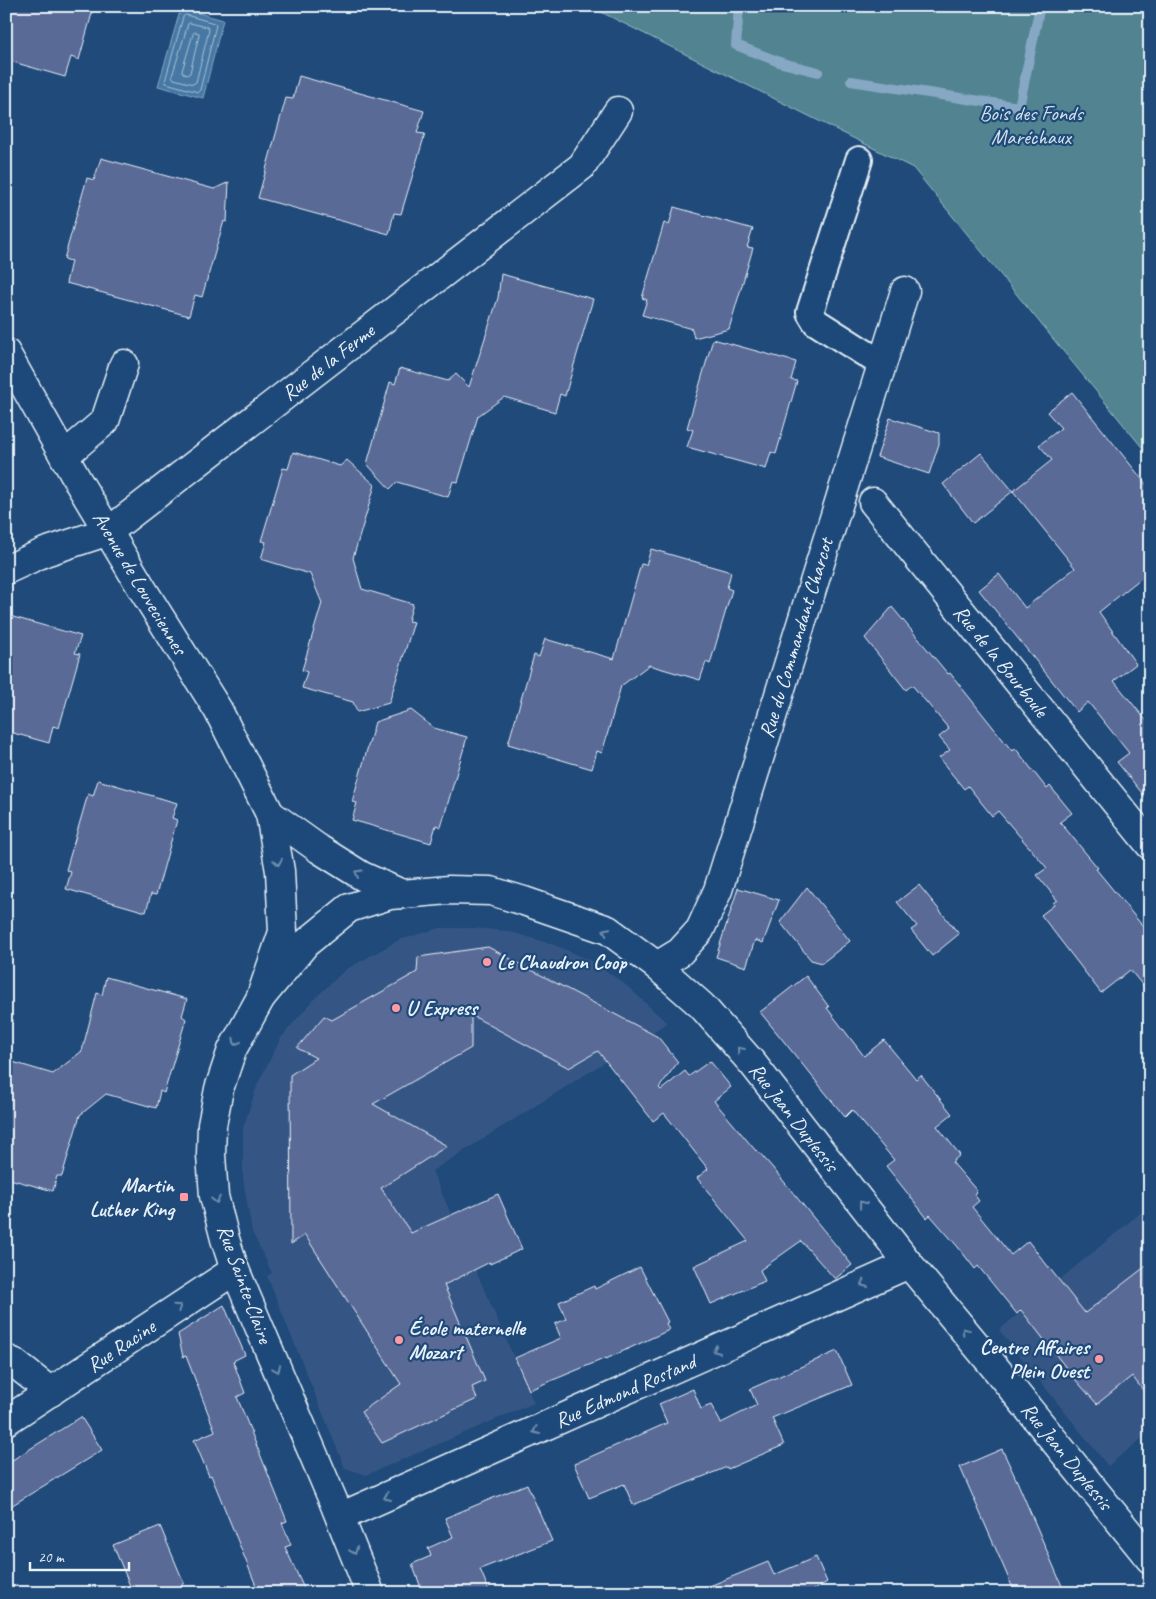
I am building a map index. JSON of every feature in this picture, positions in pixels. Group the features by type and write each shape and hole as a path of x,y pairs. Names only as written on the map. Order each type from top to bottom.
{"street":[{"name":"Rue de la Ferme","path":"6,570 44,552 110,531 582,166 618,111"},
{"path":"859,160 810,312 816,322 882,364"},
{"name":"Rue du Commandant Charcot","path":"656,966 680,952 700,930 718,890 905,291"},
{"name":"Avenue de Louveciennes","path":"6,353 143,590 218,710 270,814 280,871 283,932 260,999"},
{"path":"64,456 105,421 124,364"},
{"name":"Rue de la Bourboule","path":"842,492 873,502 1150,845"},
{"name":"Avenue de Louveciennes","path":"270,814 319,849 362,876 402,894"},
{"name":"Rue Jean Duplessis","path":"322,930 349,908 390,895 448,890 491,891 608,930 656,966 702,1006 752,1064 909,1264 1150,1559"},
{"name":"Rue Sainte-Claire","path":"322,930 305,944 260,999 232,1050 219,1089 212,1125 211,1154 214,1196 235,1270 340,1517 370,1593"},
{"name":"Rue Edmond Rostand","path":"340,1517 909,1264"},
{"name":"Rue Racine","path":"6,1422 235,1270"},
{"path":"6,1359 13,1362 51,1392"}],"shaded area":[{"path":"440,928 507,931 552,944 594,962 627,986 667,1023 432,1171 534,1403 366,1475 345,1468 267,1276 272,1273 252,1232 243,1178 243,1128 258,1083 281,1038 313,1000 345,970 399,940"},
{"path":"1150,1205 1150,1432 1108,1466 999,1330"}],"green space":[{"name":"Bois des Fonds Maréchaux","path":"589,6 1150,6 1150,457 913,168"}],"water":[{"path":"181,8 223,20 203,98 158,86"}],"building":[{"path":"6,6 94,6 79,60 71,57 65,77 6,60"},
{"path":"299,76 424,111 417,133 425,134 401,214 394,213 389,234 258,198 286,98 293,99"},
{"path":"101,158 214,189 229,182 227,222 224,221 202,297 195,295 189,316 66,283 71,261 64,259 87,178 94,180"},
{"path":"674,207 753,229 747,247 753,248 729,329 694,338 692,329 642,315 647,300 642,298 664,223 669,225"},
{"path":"501,274 593,299 565,396 560,394 555,412 504,397 478,416 458,482 453,481 448,497 397,482 390,489 367,464 390,382 395,384 400,368 448,381 456,374 469,387 498,298"},
{"path":"713,339 796,362 791,380 797,381 776,454 771,452 766,469 687,447 693,430 687,428"},
{"path":"1072,392 1150,489 1150,571 1099,612 1136,664 1114,681 1150,725 1150,803 1117,762 1129,753 1088,702 1077,712 979,590 999,574 1025,608 1075,568 1013,491 1052,460 1039,445 1061,428 1047,412"},
{"path":"890,418 939,433 939,444 929,474 877,457"},
{"path":"293,452 340,466 347,460 375,485 353,558 362,589 413,604 408,621 414,622 389,703 357,712 353,702 302,688 307,672 302,670 322,603 310,574 261,559 266,542 261,541 283,468 288,469"},
{"path":"981,453 1013,491 973,523 943,484"},
{"path":"651,549 731,572 727,588 732,590 710,664 706,662 700,680 649,665 621,686 602,753 597,751 592,769 508,744 534,655 539,657 545,639 614,659 641,564 646,565"},
{"path":"892,607 948,674 950,673 1012,751 1016,749 1047,789 1050,786 1072,813 1060,822 1150,935 1150,994 1130,970 1101,993 1041,915 1054,905 1053,903 1057,900 1037,875 1047,868 998,811 992,816 968,786 964,789 939,758 950,750 939,737 949,729 912,685 906,690 865,638"},
{"path":"6,615 81,636 75,653 80,654 59,728 53,726 49,743 6,731"},
{"path":"411,710 434,728 467,737 441,827 436,825 431,843 352,820 357,803 352,802 375,722"},
{"path":"98,780 177,803 172,818 177,820 156,895 151,894 146,912 66,889 71,872 66,870 88,794 93,796"},
{"path":"919,885 959,934 932,956 911,930 917,926 897,902"},
{"path":"807,887 850,941 822,963 811,960 780,922"},
{"path":"738,888 779,900 763,943 755,940 746,967 716,957"},
{"path":"488,947 658,1037 678,1062 659,1088 661,1090 685,1071 689,1076 710,1061 731,1087 714,1101 772,1167 852,1265 835,1279 801,1241 760,1270 765,1281 711,1304 694,1266 748,1241 697,1178 708,1169 664,1113 653,1121 598,1051 569,1068 471,1015 471,1048 373,1104 447,1146 381,1188 411,1233 498,1194 522,1249 490,1264 490,1262 444,1285 485,1381 472,1387 477,1399 382,1443 361,1412 401,1384 305,1235 291,1244 290,1075 316,1058 297,1048 324,1016 332,1020 417,972 418,957"},
{"path":"806,976 829,1007 827,1008 864,1056 884,1040 916,1079 921,1075 952,1114 937,1126 960,1155 952,1162 977,1191 974,1194 979,1201 972,1207 1011,1255 1028,1241 1085,1313 1150,1263 1150,1399 1132,1376 1097,1404 1074,1378 1021,1310 1017,1314 978,1266 975,1269 930,1215 927,1218 886,1166 894,1160 852,1110 845,1117 760,1012"},
{"path":"106,977 187,999 182,1016 186,1019 164,1093 160,1091 156,1108 106,1094 80,1115 62,1176 57,1176 53,1191 6,1178 6,1060 53,1074 82,1051 97,993 102,995"},
{"path":"640,1267 668,1322 666,1323 669,1330 606,1359 529,1390 515,1358 561,1338 555,1324 566,1319 559,1302 594,1286 595,1289"},
{"path":"224,1305 245,1355 233,1361 245,1393 237,1397 287,1521 282,1523 291,1545 285,1547 306,1593 259,1593 211,1475 209,1476 194,1440 215,1431 186,1356 183,1357 178,1334"},
{"path":"837,1351 852,1385 772,1418 784,1445 728,1469 727,1467 633,1505 624,1484 589,1498 574,1464 667,1423 659,1404 693,1389 701,1409 711,1405 721,1423 757,1405 750,1389"},
{"path":"81,1417 102,1450 6,1509 6,1464"},
{"path":"1002,1449 1065,1593 1015,1593 960,1467"},
{"path":"527,1484 552,1541 480,1569 490,1593 423,1593 412,1564 431,1556 428,1548 453,1537 445,1518"},
{"path":"160,1526 184,1583 181,1585 185,1593 133,1593 113,1545"},
{"path":"816,1557 827,1582 809,1593 695,1592 768,1562 774,1575"}],"waterway":[{"path":"739,6 736,45 782,63 818,72"},
{"path":"851,81 1019,107 1040,6"}],"place":[{"name":"Le Chaudron Coop","path":"487,962"},
{"name":"U Express","path":"396,1008"},
{"name":"Martin Luther King","path":"184,1197"},
{"name":"École maternelle Mozart","path":"399,1340"},
{"name":"Centre Affaires Plein Ouest","path":"1099,1359"}]}
